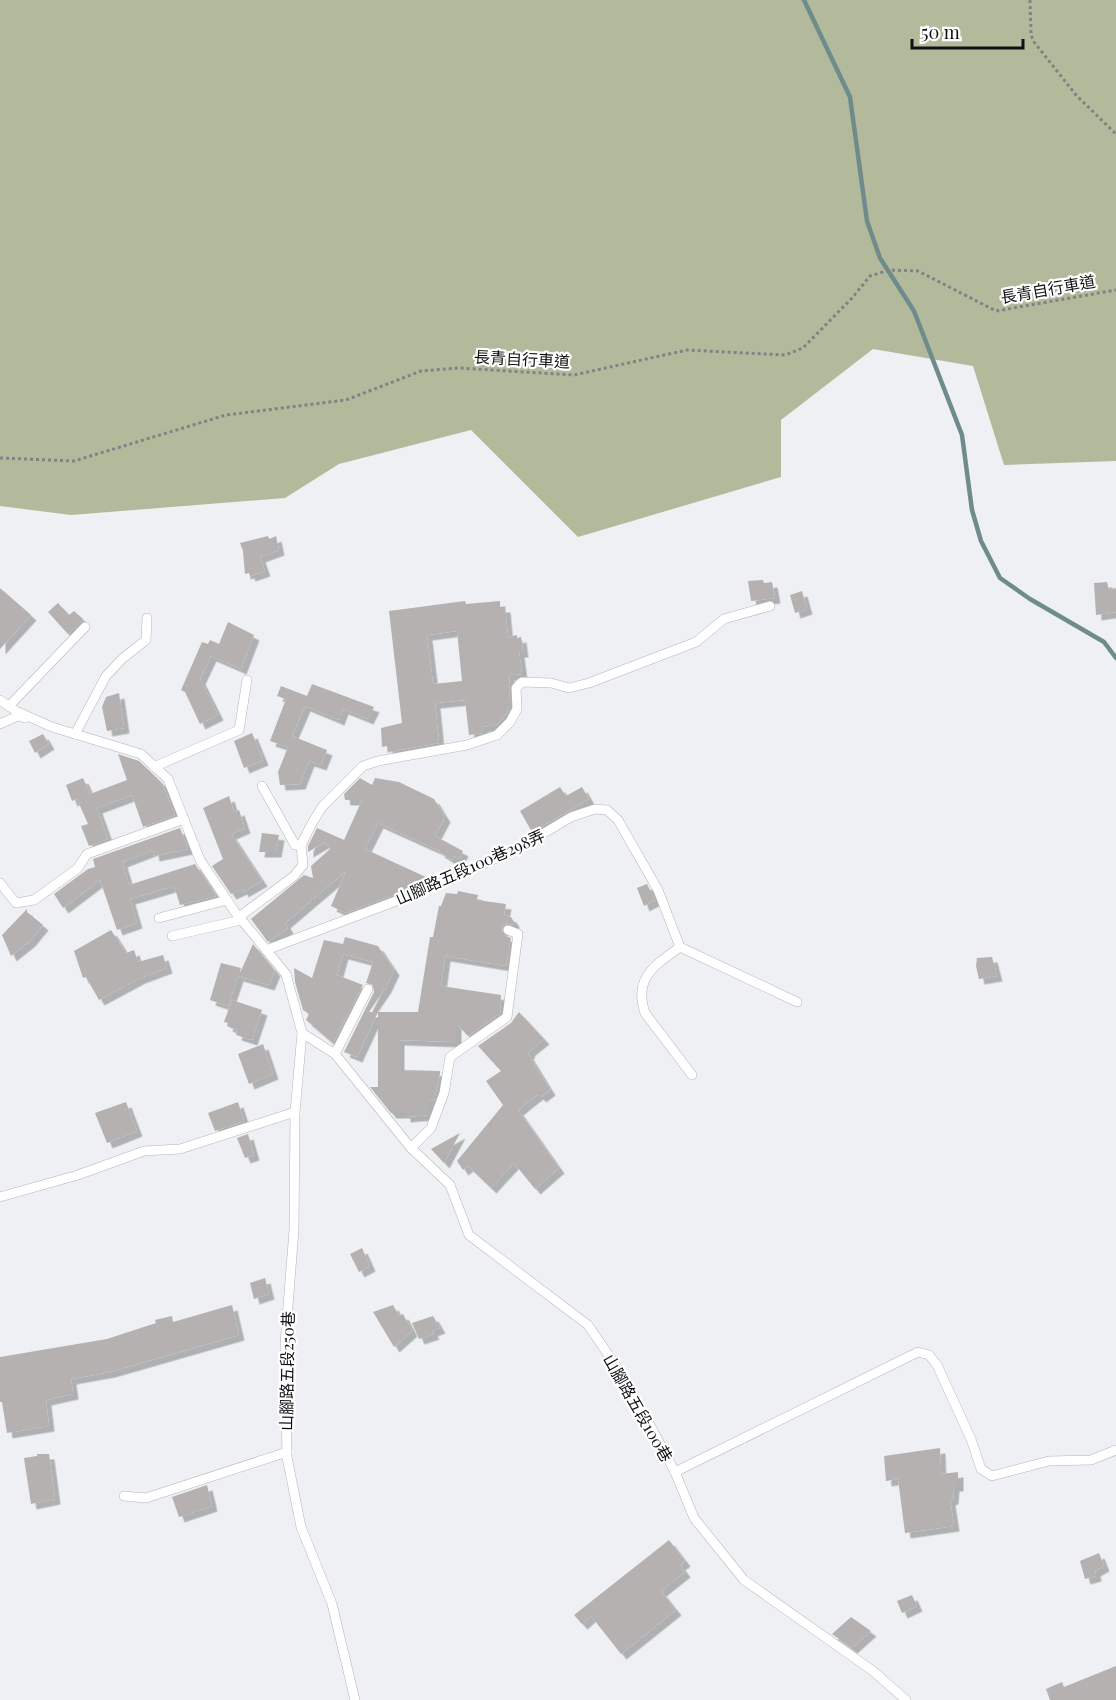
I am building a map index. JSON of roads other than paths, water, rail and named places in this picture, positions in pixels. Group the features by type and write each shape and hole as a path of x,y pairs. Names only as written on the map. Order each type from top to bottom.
{"lane":[{"path":"172,936 240,919 294,876 303,865 302,846 322,807 363,766 378,761 467,746 497,735 510,722 517,709 516,688 522,682 551,683 569,688 589,683 696,642 724,619 770,606"},
{"path":"75,734 106,676 122,659 146,640 147,618"},
{"path":"9,706 85,627"},
{"path":"154,767 239,730 247,680"},
{"path":"0,700 36,720"},
{"path":"0,724 18,716 141,754 168,779 200,860 240,919 286,974 302,1033"},
{"path":"262,786 295,845 302,846"},
{"name":"山腳路五段100巷298弄","path":"266,950 420,892 519,848 571,817 595,809 607,810 618,819 658,890 680,946"},
{"path":"0,883 16,903 33,900 77,869 87,854 184,819"},
{"path":"159,918 227,900"},
{"path":"411,1148 431,1128 444,1093 450,1057 507,1017 518,934 508,930"},
{"path":"692,1074 645,1013 641,1001 641,990 653,966 680,946 797,1002"},
{"path":"335,1054 368,989"},
{"name":"山腳路五段100巷","path":"302,1033 335,1054 411,1148 450,1185 469,1235 588,1325 627,1382 675,1472 694,1518 744,1580 873,1671 906,1700"},
{"name":"山腳路五段250巷","path":"302,1033 295,1112 294,1230 285,1343 287,1452 301,1527 332,1604 355,1700"},
{"path":"0,1197 78,1176 144,1151 180,1149 295,1112"},
{"path":"675,1472 918,1352 930,1355 936,1365 971,1438 981,1469 992,1476 1049,1461 1091,1460 1116,1450"},
{"path":"124,1496 146,1498 287,1452"}],"waterway":[{"path":"804,0 850,97 867,221 880,258 914,311 962,435 972,510 981,541 1000,578 1030,599 1104,642 1116,658"}]}
